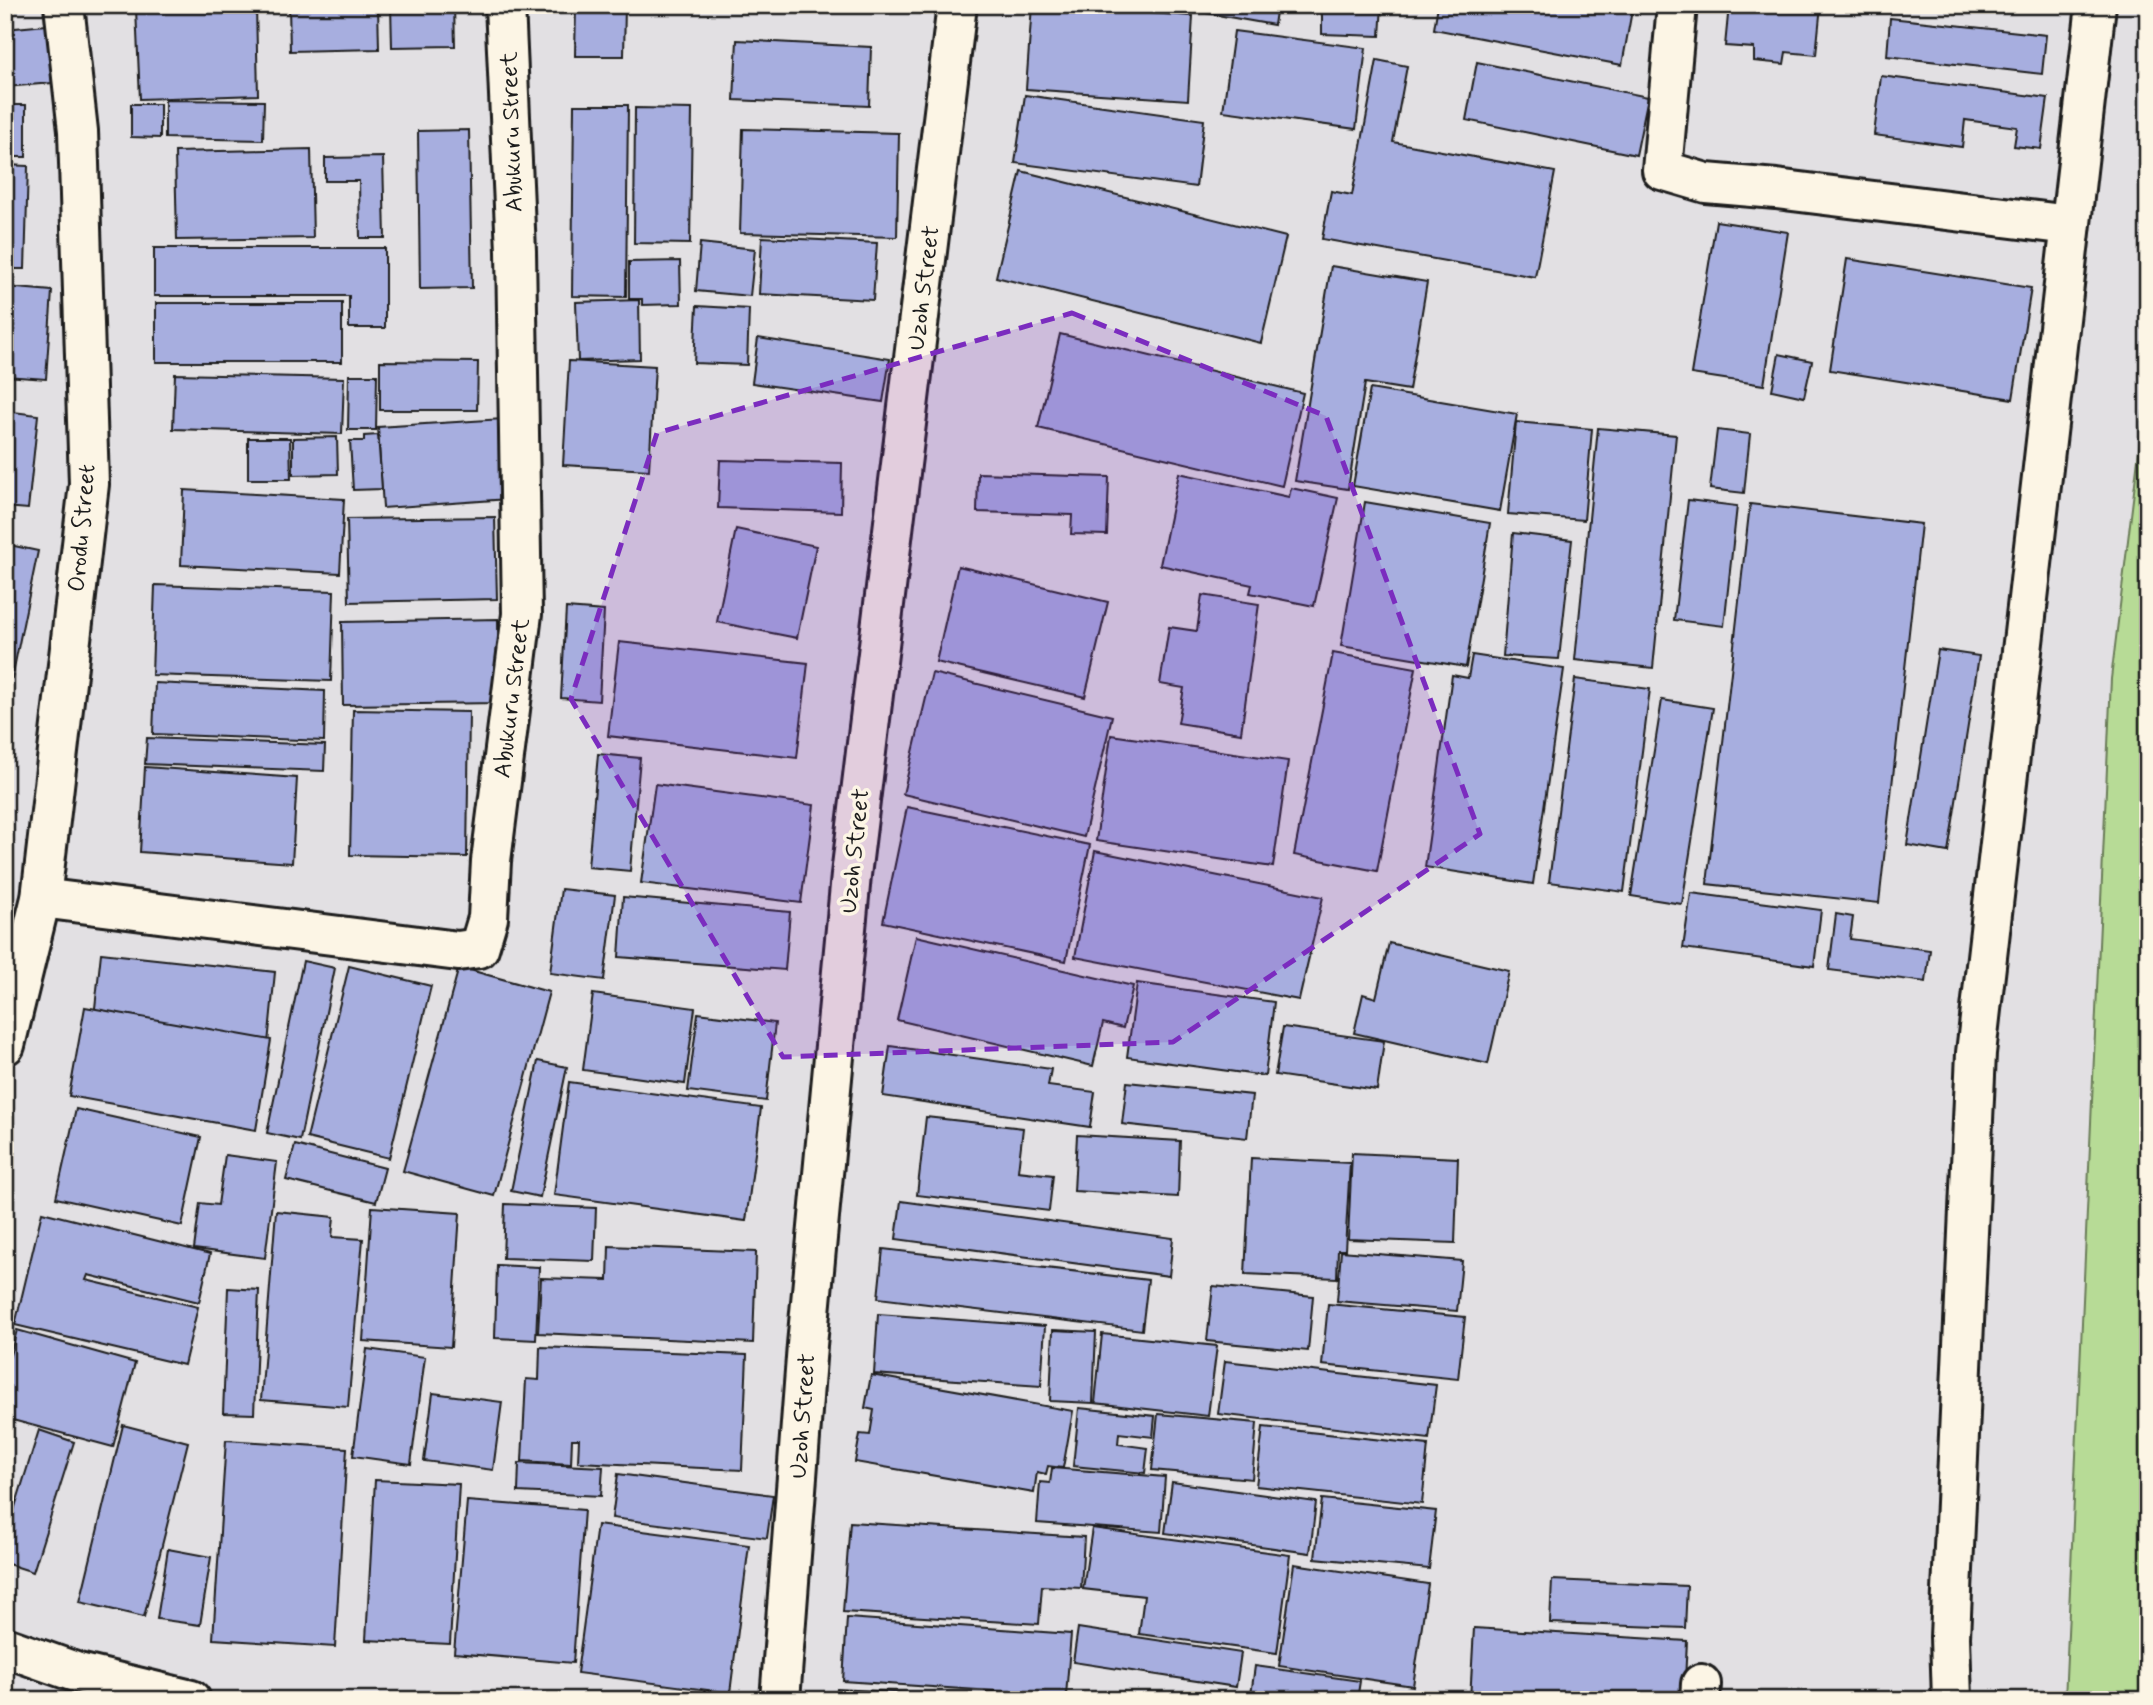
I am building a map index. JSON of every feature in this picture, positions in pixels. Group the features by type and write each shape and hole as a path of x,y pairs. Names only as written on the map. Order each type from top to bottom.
{"street":[{"name":"Orodu Street","path":"5,1045 41,898 89,484 78,131 64,5"},
{"name":"Abukuru Street","path":"41,898 458,951 479,948 488,918 491,861 522,614 516,251 505,5"},
{"name":"Uzoh Street","path":"780,1700 807,1345 851,875 957,5"},
{"path":"1677,5 1662,170 1706,183 2070,225"},
{"path":"1951,1700 1950,1637 1976,1053 2096,5"},
{"path":"5,1647 78,1673 191,1700"}],"highlighted area":[{"path":"1072,313 1326,416 1480,834 1173,1042 783,1057 571,699 657,433"}],"green space":[{"path":"2148,377 2148,1700 2065,1700 2111,679"}],"building":[{"path":"289,5 378,5 379,49 290,51"},
{"path":"391,5 454,5 455,46 392,47"},
{"path":"576,5 625,5 624,56 575,56"},
{"path":"1032,5 1193,16 1188,100 1026,89"},
{"path":"1161,5 1277,5 1274,25"},
{"path":"1322,5 1382,5 1380,36 1322,34"},
{"path":"1438,5 1633,5 1622,65 1434,29"},
{"path":"1729,5 1802,5 1802,9 1811,10 1812,5 1821,5 1816,55 1786,52 1784,64 1754,61 1754,48 1725,46"},
{"path":"256,6 258,95 140,99 136,9"},
{"path":"1890,18 2046,35 2042,74 1887,56"},
{"path":"46,25 52,83 6,87 5,29"},
{"path":"1234,31 1366,48 1356,129 1223,111"},
{"path":"737,40 871,47 869,106 734,100"},
{"path":"1377,60 1407,66 1393,142 1555,172 1535,277 1322,239 1331,191 1352,195"},
{"path":"1477,62 1648,97 1636,155 1466,120"},
{"path":"1881,76 2048,98 2041,149 2014,146 2017,127 1965,120 1962,147 1874,135"},
{"path":"1025,95 1204,120 1196,187 1015,163"},
{"path":"165,100 264,101 263,140 165,138"},
{"path":"131,104 160,104 160,138 131,137"},
{"path":"5,105 26,105 26,157 5,157"},
{"path":"574,105 628,105 626,297 572,296"},
{"path":"635,108 692,109 690,244 634,243"},
{"path":"743,129 899,133 897,237 740,233"},
{"path":"469,130 472,288 420,289 418,131"},
{"path":"311,149 313,238 177,240 175,152"},
{"path":"383,157 385,238 360,238 359,181 325,181 325,158"},
{"path":"5,165 28,166 25,269 5,269"},
{"path":"1021,171 1286,237 1261,343 996,277"},
{"path":"1716,221 1788,232 1764,385 1691,374"},
{"path":"762,237 877,243 873,300 759,294"},
{"path":"700,243 755,249 750,296 696,291"},
{"path":"154,248 385,248 385,328 349,328 349,296 154,296"},
{"path":"1847,259 2031,288 2013,399 1830,370"},
{"path":"680,261 681,304 642,305 642,299 629,299 629,262"},
{"path":"1331,266 1427,282 1409,390 1365,383 1348,489 1295,481"},
{"path":"5,287 52,291 46,379 5,376"},
{"path":"639,300 640,359 578,361 576,302"},
{"path":"156,303 342,303 342,362 156,362"},
{"path":"697,306 749,309 747,365 694,363"},
{"path":"1060,334 1303,393 1282,486 1038,428"},
{"path":"758,338 890,359 883,402 752,383"},
{"path":"1779,354 1812,361 1804,397 1772,390"},
{"path":"380,361 478,362 477,410 380,410"},
{"path":"569,361 655,366 649,470 563,465"},
{"path":"175,374 344,378 342,434 173,429"},
{"path":"349,375 377,375 376,430 348,430"},
{"path":"1370,389 1517,414 1500,511 1353,486"},
{"path":"5,411 38,415 28,509 5,507"},
{"path":"503,419 508,499 383,508 378,427"},
{"path":"1516,422 1592,429 1584,520 1508,514"},
{"path":"1598,428 1676,435 1653,668 1575,660"},
{"path":"1717,430 1750,434 1744,493 1710,489"},
{"path":"378,435 382,489 353,490 350,441 364,441 364,436"},
{"path":"337,437 338,474 293,475 293,438"},
{"path":"248,438 290,438 291,479 248,479"},
{"path":"720,460 842,463 841,512 718,508"},
{"path":"978,473 1109,477 1107,535 1071,534 1072,515 977,512"},
{"path":"1179,473 1289,497 1291,488 1338,498 1314,606 1250,593 1252,585 1160,565"},
{"path":"184,490 344,499 340,573 181,565"},
{"path":"1688,500 1737,506 1724,626 1674,620"},
{"path":"1365,502 1490,523 1466,667 1341,646"},
{"path":"1750,504 1921,524 1879,903 1707,884"},
{"path":"495,517 497,599 349,602 347,519"},
{"path":"736,529 816,546 797,638 717,622"},
{"path":"1513,533 1572,540 1559,659 1503,656"},
{"path":"5,544 38,551 12,678 5,676"},
{"path":"958,566 1108,602 1085,697 936,662"},
{"path":"155,585 334,591 331,681 152,675"},
{"path":"1202,595 1259,604 1241,733 1178,723 1184,688 1160,684 1169,627 1197,631"},
{"path":"566,608 604,611 599,701 561,698"},
{"path":"498,619 499,703 343,705 342,622"},
{"path":"619,642 808,663 797,758 608,736"},
{"path":"1938,650 1979,656 1948,852 1907,845"},
{"path":"1333,653 1416,668 1377,871 1294,855"},
{"path":"1472,655 1564,669 1533,884 1425,867 1452,675 1468,678"},
{"path":"932,673 1112,716 1084,837 903,794"},
{"path":"1575,679 1650,689 1624,892 1549,882"},
{"path":"155,683 325,691 324,741 153,734"},
{"path":"1662,700 1713,708 1682,904 1631,896"},
{"path":"353,710 469,712 467,857 350,855"},
{"path":"1111,735 1288,761 1273,867 1096,841"},
{"path":"147,738 325,745 324,771 145,764"},
{"path":"598,754 640,758 630,871 588,867"},
{"path":"145,767 297,778 292,863 140,852"},
{"path":"655,784 814,805 801,903 641,883"},
{"path":"907,807 1090,845 1066,961 883,922"},
{"path":"1095,851 1323,897 1299,1000 1075,957"},
{"path":"561,889 615,895 604,980 550,973"},
{"path":"1691,893 1821,910 1814,966 1683,948"},
{"path":"623,897 790,912 785,970 619,957"},
{"path":"1836,914 1853,917 1850,939 1930,950 1926,982 1829,970"},
{"path":"916,936 1133,986 1123,1028 1103,1023 1093,1066 897,1020"},
{"path":"1389,943 1509,971 1488,1064 1354,1033 1363,994 1376,998"},
{"path":"101,953 275,972 266,1064 91,1045"},
{"path":"303,961 335,968 300,1140 267,1133"},
{"path":"349,966 431,986 389,1158 307,1138"},
{"path":"459,967 549,992 494,1196 403,1171"},
{"path":"1137,983 1274,1002 1265,1076 1127,1057"},
{"path":"593,994 695,1008 685,1084 583,1070"},
{"path":"85,1007 271,1040 256,1130 69,1096"},
{"path":"698,1013 775,1023 766,1101 688,1091"},
{"path":"1283,1027 1384,1041 1377,1090 1275,1075"},
{"path":"890,1046 1051,1069 1048,1086 1095,1092 1090,1127 883,1096"},
{"path":"538,1061 567,1067 540,1197 511,1191"},
{"path":"569,1082 761,1108 746,1221 554,1195"},
{"path":"1127,1082 1252,1095 1247,1138 1122,1124"},
{"path":"76,1109 201,1137 182,1226 56,1198"},
{"path":"926,1117 1023,1128 1018,1171 1053,1175 1049,1211 917,1195"},
{"path":"1077,1135 1180,1141 1178,1197 1074,1191"},
{"path":"295,1145 385,1168 376,1202 286,1180"},
{"path":"1352,1153 1458,1158 1455,1243 1348,1239"},
{"path":"225,1155 277,1162 265,1258 194,1249 200,1203 218,1205"},
{"path":"1251,1158 1350,1163 1345,1250 1338,1250 1337,1278 1245,1274"},
{"path":"901,1201 1173,1238 1169,1276 896,1239"},
{"path":"505,1204 596,1208 594,1261 503,1258"},
{"path":"372,1207 460,1213 451,1347 363,1341"},
{"path":"276,1211 334,1217 332,1237 363,1239 348,1407 261,1400"},
{"path":"42,1212 210,1254 199,1302 88,1275 86,1280 198,1307 184,1365 15,1325"},
{"path":"609,1246 756,1252 753,1343 538,1333 541,1278 608,1280"},
{"path":"883,1249 1148,1280 1142,1330 878,1298"},
{"path":"1341,1251 1462,1261 1457,1311 1337,1301"},
{"path":"497,1265 539,1267 536,1340 495,1338"},
{"path":"1213,1286 1313,1296 1308,1351 1207,1341"},
{"path":"228,1288 259,1290 254,1414 223,1413"},
{"path":"1328,1304 1465,1317 1458,1379 1322,1365"},
{"path":"878,1314 1045,1326 1041,1386 874,1374"},
{"path":"17,1330 135,1363 113,1447 5,1418 5,1373"},
{"path":"1053,1330 1096,1332 1093,1403 1050,1401"},
{"path":"1102,1334 1217,1346 1208,1416 1095,1403"},
{"path":"540,1347 747,1355 742,1470 578,1462 579,1439 572,1439 571,1464 522,1461 526,1379 539,1380"},
{"path":"367,1349 425,1357 411,1464 353,1456"},
{"path":"1225,1361 1436,1385 1429,1439 1218,1414"},
{"path":"871,1375 1073,1411 1063,1468 1048,1466 1046,1474 1037,1472 1034,1493 855,1462 860,1434 870,1435 874,1410 865,1408"},
{"path":"433,1393 502,1402 493,1470 424,1461"},
{"path":"1079,1408 1155,1416 1153,1437 1119,1433 1118,1444 1148,1448 1145,1473 1073,1466"},
{"path":"1158,1414 1257,1423 1252,1479 1152,1470"},
{"path":"123,1425 188,1442 144,1617 80,1602"},
{"path":"1263,1427 1428,1445 1422,1504 1256,1486"},
{"path":"39,1430 74,1442 33,1572 5,1563 5,1539"},
{"path":"226,1440 347,1448 335,1647 213,1639"},
{"path":"519,1463 603,1467 601,1496 518,1492"},
{"path":"1052,1468 1165,1477 1161,1532 1037,1523 1040,1482 1050,1483"},
{"path":"618,1474 773,1495 767,1538 612,1518"},
{"path":"375,1480 459,1484 450,1644 366,1640"},
{"path":"1172,1482 1316,1502 1310,1553 1165,1533"},
{"path":"1322,1499 1436,1511 1429,1569 1315,1558"},
{"path":"467,1501 584,1510 573,1663 454,1653"},
{"path":"850,1522 1084,1537 1081,1588 1042,1586 1039,1624 843,1612"},
{"path":"597,1525 749,1545 730,1693 577,1673"},
{"path":"1092,1528 1290,1555 1277,1653 1139,1634 1144,1596 1083,1589"},
{"path":"168,1549 211,1557 200,1625 157,1619"},
{"path":"1294,1564 1428,1584 1413,1686 1279,1666"},
{"path":"1552,1580 1687,1586 1685,1628 1550,1623"},
{"path":"847,1618 1071,1634 1066,1696 843,1681"},
{"path":"1078,1628 1241,1653 1236,1687 1073,1662"},
{"path":"1474,1628 1687,1641 1684,1700 1470,1700"},
{"path":"1255,1666 1360,1681 1357,1700 1284,1700 1251,1695"},
{"path":"837,1689 967,1696 967,1700 836,1700"}]}
